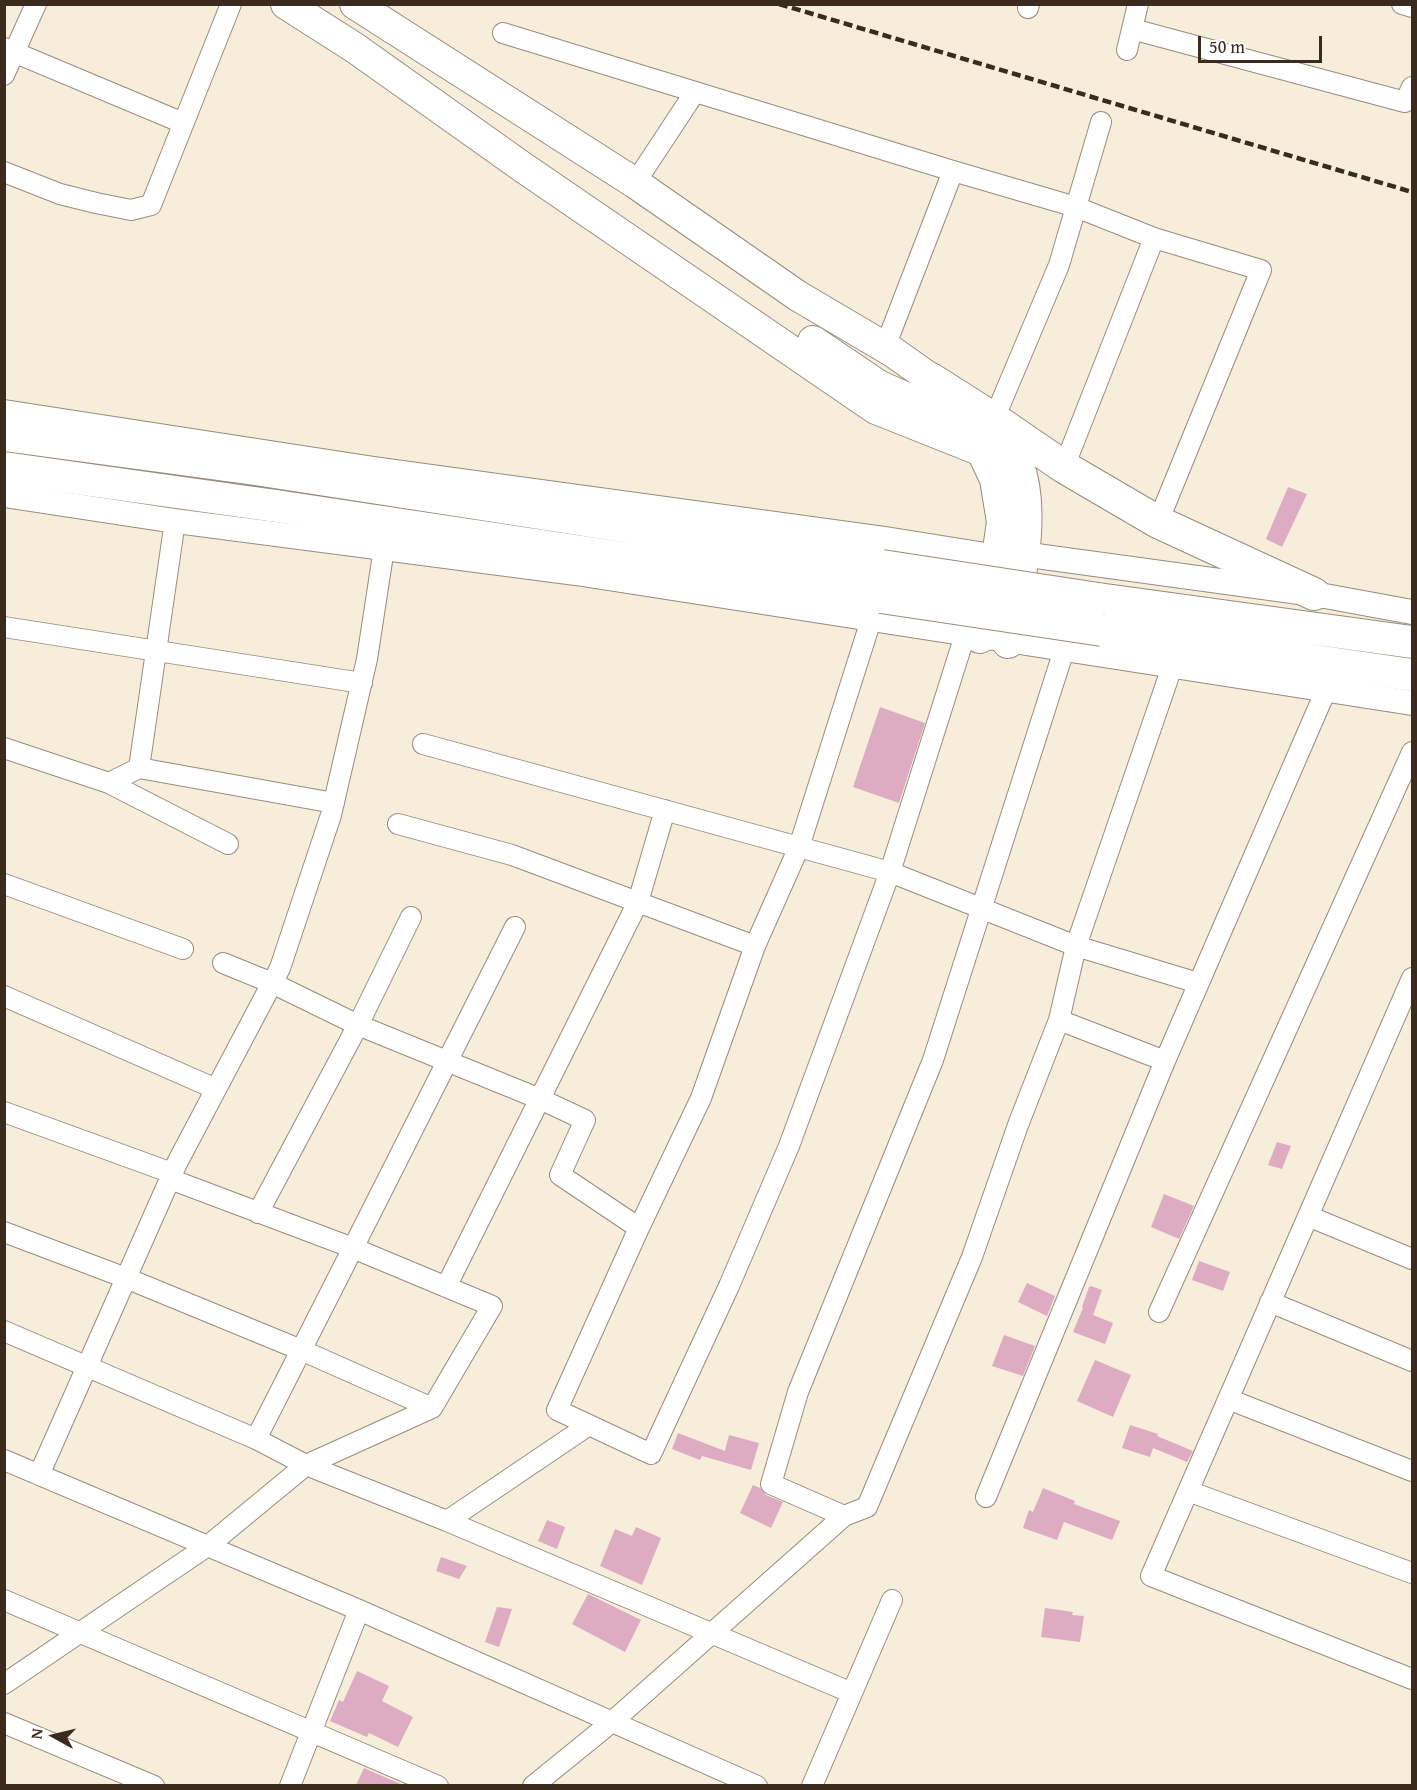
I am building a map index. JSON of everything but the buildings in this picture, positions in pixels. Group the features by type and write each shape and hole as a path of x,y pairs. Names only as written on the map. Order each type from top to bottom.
{"highway":[{"path":"931,379 983,433 1064,467 1158,522 1314,594"},
{"path":"983,433 996,479 1011,555 984,638"},
{"path":"4,435 255,469 1098,599 1413,642"},
{"path":"4,468 276,506 876,608 1102,630 1413,675"}],"main road":[{"path":"286,4 355,48 521,166 876,409 983,433"},
{"path":"309,4 878,385 983,433"},
{"path":"355,4 635,183 798,296 885,347 931,379"}],"street":[{"path":"4,75 9,50 36,4"},
{"path":"4,172 60,195 131,210 151,205 231,4"},
{"path":"1127,50 1138,4"},
{"path":"1402,4 1413,7"},
{"path":"1132,29 1410,98"},
{"path":"503,33 1076,207 1154,238 1261,270 1158,522"},
{"path":"9,50 183,123"},
{"path":"635,183 695,92"},
{"path":"983,433 1059,265 1101,122"},
{"path":"885,347 953,171"},
{"path":"1064,467 1154,238"},
{"path":"4,412 386,471 884,539 1314,594 1413,612"},
{"path":"4,495 175,521 576,573 876,608 984,638 1413,704"},
{"path":"140,768 175,521"},
{"path":"39,1475 171,1176 284,957 334,803 367,659 384,548"},
{"path":"876,608 799,846 755,946 701,1098 639,1228 557,1410 651,1454 729,1286 789,1146 890,872 984,638"},
{"path":"4,627 362,683"},
{"path":"844,1516 771,1484 798,1392 933,1060 1064,650"},
{"path":"533,1785 613,1721 844,1516 867,1507 972,1257 1018,1125 1059,1020 1076,946 1172,667"},
{"path":"987,1497 1165,1061 1326,690"},
{"path":"423,744 890,872 1076,946 1198,983"},
{"path":"4,748 109,783 228,844"},
{"path":"1159,1312 1413,752"},
{"path":"109,783 140,768 334,803"},
{"path":"446,1287 638,902 665,810"},
{"path":"398,824 512,855 755,946"},
{"path":"4,884 183,949"},
{"path":"258,1213 358,1025 411,917"},
{"path":"256,1439 515,927"},
{"path":"223,963 272,983 358,1025 447,1060 585,1120 560,1175 639,1228"},
{"path":"1413,978 1151,1576 1413,1679"},
{"path":"4,996 216,1089"},
{"path":"1059,1020 1165,1061"},
{"path":"4,1112 171,1176 258,1213 353,1248 492,1306 432,1408 306,1465 209,1545 4,1684"},
{"path":"1308,1216 1413,1258"},
{"path":"4,1232 126,1278 301,1350 432,1408"},
{"path":"1270,1302 1413,1361"},
{"path":"4,1331 256,1439 306,1465 447,1521 852,1693"},
{"path":"1228,1399 1413,1471"},
{"path":"447,1521 589,1425"},
{"path":"4,1460 209,1545 757,1785"},
{"path":"1188,1491 1413,1573"},
{"path":"4,1600 438,1785"},
{"path":"812,1785 892,1600"},
{"path":"290,1785 359,1610"},
{"path":"4,1723 154,1785"}],"railway":[{"path":"779,4 1412,192"}]}
